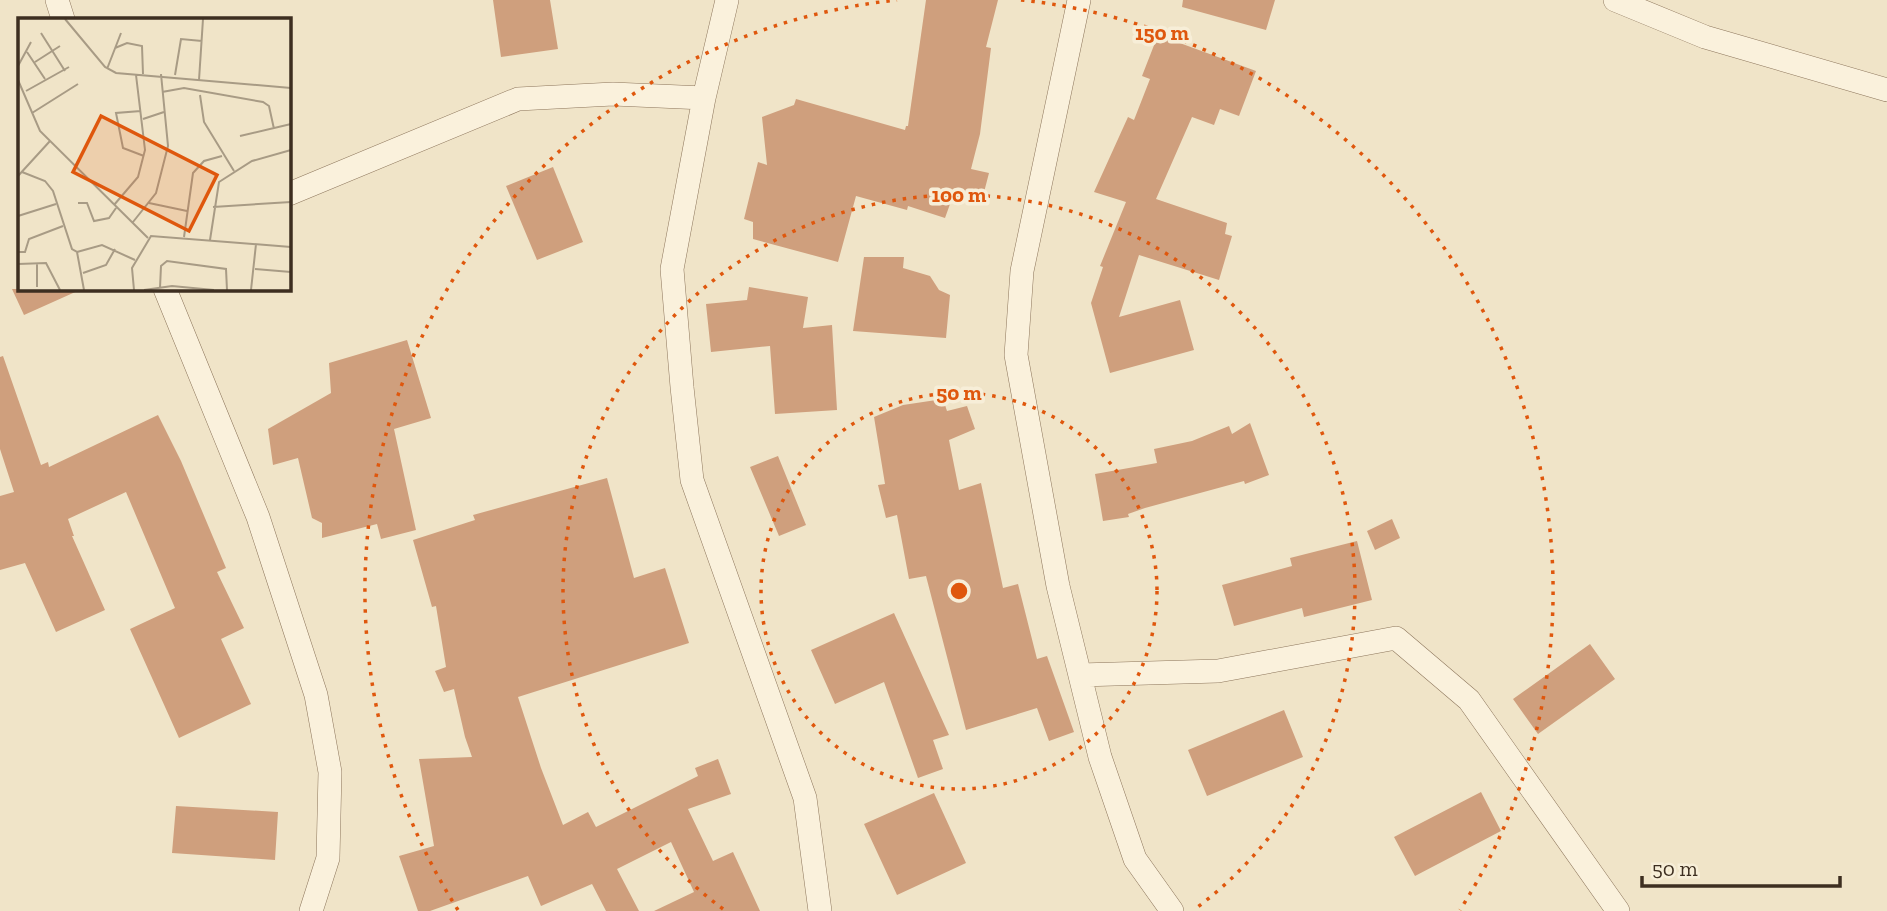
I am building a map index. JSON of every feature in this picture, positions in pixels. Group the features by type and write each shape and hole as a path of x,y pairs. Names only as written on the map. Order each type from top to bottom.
{"street":[{"path":"57,0 63,18"},
{"path":"727,0 704,98 672,269 692,480 805,798 820,911"},
{"path":"1079,0 1022,271 1016,355 1058,586 1100,757 1135,859 1172,911"},
{"path":"1615,0 1705,37 1887,90"},
{"path":"290,194 518,99 613,94 704,98"},
{"path":"165,290 258,517 316,695 330,772 328,859 311,911"},
{"path":"1080,675 1219,671 1396,638 1469,700 1618,911"}],"building":[{"path":"493,0 550,0 558,49 501,57"},
{"path":"926,0 998,0 986,47 991,48 980,134 971,169 989,173 982,200 954,193 945,218 908,206 907,210 856,196 838,262 753,239 753,222 744,219 758,162 767,165 762,117 794,105 796,99 905,130 908,126"},
{"path":"1183,0 1275,0 1266,30 1182,7"},
{"path":"1158,35 1256,71 1239,116 1220,109 1214,125 1192,117 1156,199 1227,223 1225,234 1232,236 1219,280 1139,255 1119,317 1180,300 1194,350 1110,373 1091,303 1103,267 1100,266 1126,202 1094,192 1128,117 1134,120 1150,79 1142,76"},
{"path":"553,167 583,242 537,260 506,186"},
{"path":"864,257 904,257 903,268 930,276 939,290 950,295 946,338 853,331"},
{"path":"749,287 808,297 803,328 832,325 837,410 775,414 770,346 711,352 706,304 747,300"},
{"path":"12,289 80,290 24,315"},
{"path":"407,340 431,418 394,429 416,530 381,539 377,524 322,538 322,523 312,518 298,458 273,465 268,429 331,393 329,363"},
{"path":"3,356 41,465 48,462 49,467 158,415 181,461 226,568 217,572 244,628 221,639 251,704 179,738 130,629 175,608 126,492 68,519 72,536 105,610 56,632 25,563 0,570 0,496 14,492 0,449 0,357"},
{"path":"943,399 947,411 967,406 975,429 949,440 959,490 981,483 1003,588 1018,584 1037,659 1047,656 1074,732 1049,741 1037,708 966,730 926,576 909,579 897,515 886,518 878,485 885,484 874,417 903,405"},
{"path":"1250,423 1269,475 1245,484 1244,481 1145,508 1128,514 1129,517 1103,521 1095,474 1157,463 1154,449 1192,441 1229,426 1232,434"},
{"path":"778,456 806,525 779,536 750,467"},
{"path":"607,478 634,578 665,568 689,643 518,697 541,768 563,825 588,812 596,827 698,776 695,768 718,759 731,794 688,809 713,861 733,852 760,911 654,911 694,892 671,842 617,869 639,911 606,911 592,884 541,906 528,876 430,911 418,911 399,856 434,846 419,759 472,757 454,689 444,692 435,671 446,667 436,606 432,607 413,540 475,520 473,515"},
{"path":"1392,519 1400,538 1375,550 1367,531"},
{"path":"1357,541 1372,600 1304,617 1302,608 1234,626 1222,585 1292,566 1290,558"},
{"path":"894,613 949,735 933,740 943,769 918,778 884,682 835,704 811,650"},
{"path":"1590,644 1615,679 1538,734 1513,699"},
{"path":"1284,710 1303,757 1207,796 1188,750"},
{"path":"1481,792 1501,831 1415,876 1394,837"},
{"path":"934,793 966,863 897,895 864,824"},
{"path":"176,806 278,812 275,860 172,853"}]}
